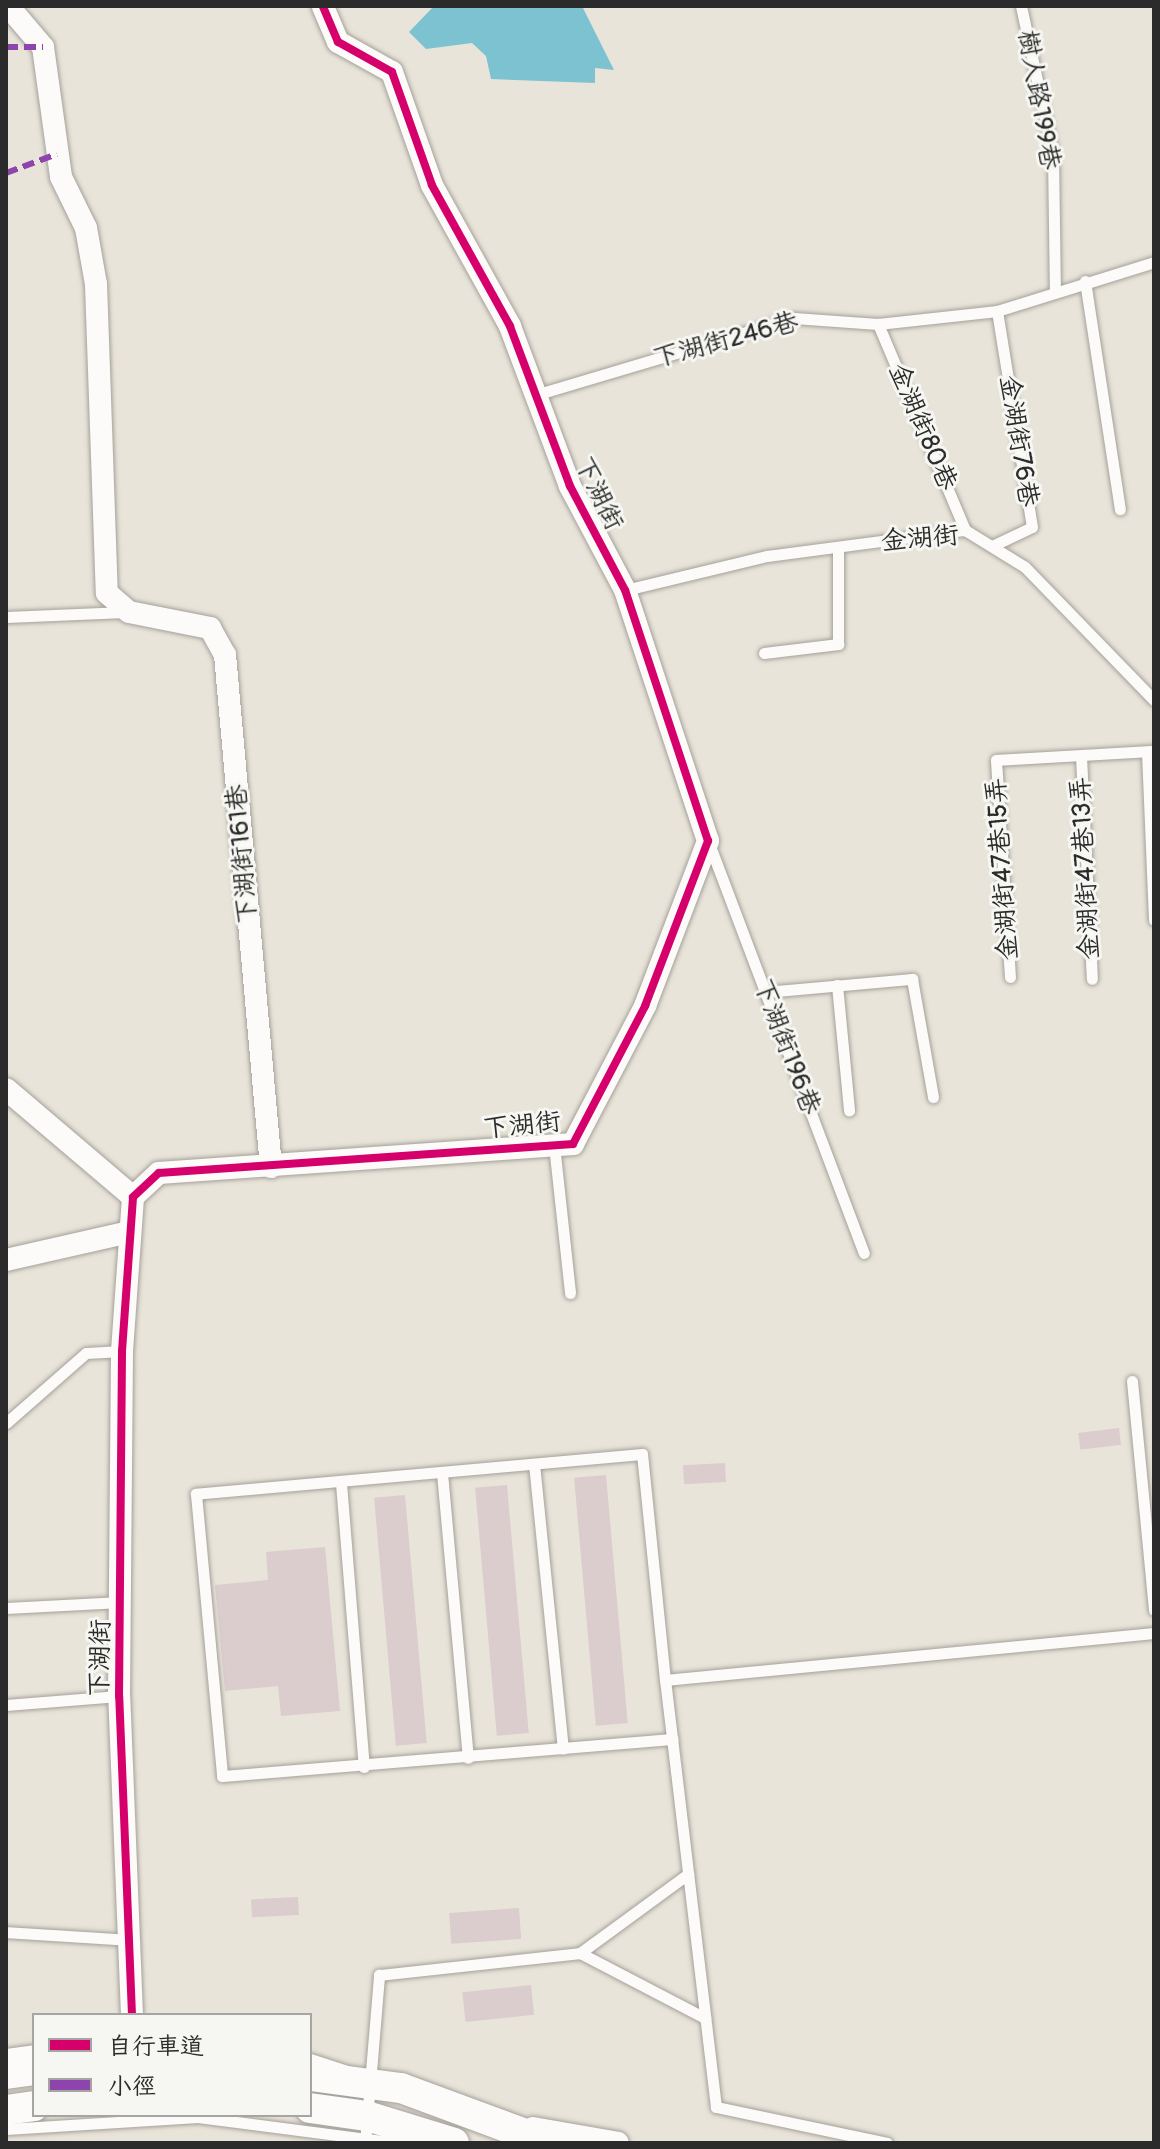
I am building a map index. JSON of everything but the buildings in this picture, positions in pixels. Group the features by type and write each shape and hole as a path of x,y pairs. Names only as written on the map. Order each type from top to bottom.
{"main road":[{"path":"6,2074 32,2070"},
{"path":"312,2076 370,2082 516,2126 550,2143"},
{"path":"6,2110 32,2106"},
{"path":"312,2109 366,2132 454,2143"}],"street":[{"path":"8,6 43,47 61,177 86,228 96,284 100,541 107,593 129,612"},
{"name":"下湖街","path":"132,2013 119,1696 125,1233 133,1197 159,1173 573,1144 645,1006 708,841 625,590 570,486 510,326 432,185 392,72 338,42 323,6"},
{"name":"下湖街161巷","path":"129,612 210,628 225,655 271,1167"},
{"path":"6,1089 133,1197"},
{"path":"6,1260 125,1233"},
{"path":"516,2126 607,2141"}],"lane":[{"name":"樹人路199巷","path":"1021,6 1053,154 1055,289"},
{"name":"下湖街246巷","path":"534,395 794,318 878,324 997,311 1055,289 1154,262"},
{"path":"1085,281 1120,509"},
{"name":"金湖街76巷","path":"992,546 1032,527 997,311"},
{"name":"金湖街80巷","path":"878,324 965,530"},
{"name":"金湖街","path":"625,590 838,547 965,530 1025,567 1154,700"},
{"path":"764,653 838,644 838,547"},
{"path":"6,617 129,612"},
{"path":"1081,756 1151,752 1154,920"},
{"name":"金湖街47巷15弄","path":"1010,977 996,760 1081,756"},
{"name":"金湖街47巷13弄","path":"1081,756 1092,979"},
{"name":"下湖街196巷","path":"708,841 864,1253"},
{"path":"765,992 912,979 933,1097"},
{"path":"837,985 849,1110"},
{"path":"554,1145 570,1293"},
{"path":"6,1423 86,1353 122,1351"},
{"path":"1132,1381 1154,1610"},
{"path":"672,1739 364,1767 222,1776 196,1494 642,1454 665,1680 716,2107 887,2143"},
{"path":"534,1464 563,1749"},
{"path":"442,1473 468,1758"},
{"path":"341,1483 364,1767"},
{"path":"6,1608 122,1602"},
{"path":"665,1680 1154,1633"},
{"path":"6,1705 119,1696"},
{"path":"366,2132 379,1975 580,1953 688,1874"},
{"path":"6,1932 131,1940"},
{"path":"580,1953 705,2018"},
{"path":"6,2054 32,2050"},
{"path":"312,2060 370,2082"},
{"path":"6,2129 113,2117"},
{"path":"173,2117 258,2121 366,2132 399,2143"}],"water":[{"path":"434,6 582,6 614,70 595,68 595,83 491,79 486,56 472,43 426,49 409,32"}],"marked path":[{"path":"6,47 43,47"},
{"path":"6,173 57,154"}],"cycle path":[{"path":"132,2013 119,1696 122,1351 133,1197 159,1173 573,1144 645,1006 708,841 625,590 570,486 510,326 432,185 392,72 338,42 323,6"}]}
